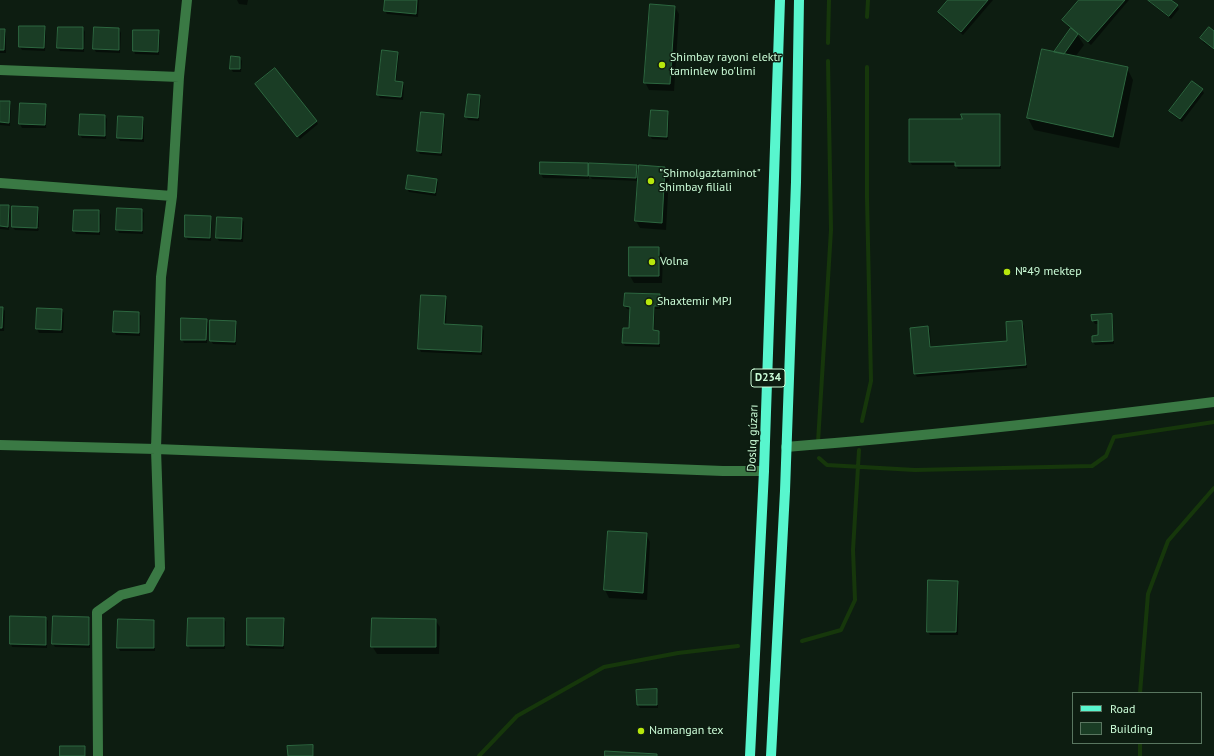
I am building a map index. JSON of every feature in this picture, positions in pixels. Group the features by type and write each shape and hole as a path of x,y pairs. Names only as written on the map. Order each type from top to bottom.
{"main road":[{"name":"Doslıq gúzarı","path":"750,756 764,471 780,0"},
{"name":"D234","path":"771,756 786,447 796,182 799,0"}],"street":[{"path":"98,756 97,612 120,595 149,588 160,568 156,450 160,277 172,196 179,77 187,0"},
{"path":"0,70 179,77"},
{"path":"0,183 172,196"},
{"path":"786,447 1064,421 1214,402"},
{"path":"0,445 723,471 764,471"}],"building":[{"path":"385,0 417,0 416,14 384,11"},
{"path":"948,0 988,0 961,32 938,12"},
{"path":"1079,0 1125,0 1088,42 1062,20"},
{"path":"1148,0 1171,0 1178,5 1169,16"},
{"path":"650,4 675,6 670,84 644,83"},
{"path":"19,26 45,26 44,48 19,47"},
{"path":"58,27 83,27 83,49 57,48"},
{"path":"94,27 119,28 119,50 93,49"},
{"path":"1209,27 1214,31 1214,49 1200,38"},
{"path":"1071,28 1078,34 1064,54 1054,52"},
{"path":"0,29 5,29 4,50 0,50"},
{"path":"133,30 159,30 158,52 133,51"},
{"path":"1042,49 1128,67 1113,137 1027,118"},
{"path":"382,50 398,52 395,81 403,82 401,97 377,95"},
{"path":"231,56 240,57 240,69 230,69"},
{"path":"275,68 317,121 297,137 255,84"},
{"path":"1192,81 1203,89 1180,119 1169,111"},
{"path":"468,94 480,95 478,118 465,117"},
{"path":"0,101 10,101 9,123 0,122"},
{"path":"20,103 46,104 45,125 19,124"},
{"path":"651,110 668,111 667,137 649,136"},
{"path":"421,112 444,114 441,153 417,151"},
{"path":"80,114 105,115 105,136 79,135"},
{"path":"961,114 1000,114 1000,166 955,166 955,162 909,162 909,119 962,119"},
{"path":"118,116 143,117 142,139 117,138"},
{"path":"540,162 588,163 588,176 540,174"},
{"path":"589,163 637,165 636,178 589,176"},
{"name":"\"Shimolgaztaminot\" Shimbay filiali","path":"639,165 665,167 662,223 635,221"},
{"path":"408,175 437,179 435,193 406,189"},
{"path":"0,205 9,205 8,227 0,226"},
{"path":"12,206 38,207 37,228 12,227"},
{"path":"117,208 142,209 142,231 116,230"},
{"path":"74,210 99,210 99,232 73,231"},
{"path":"185,215 211,216 210,238 185,237"},
{"path":"217,217 242,218 241,239 216,238"},
{"path":"629,247 659,247 659,276 629,276"},
{"path":"625,293 660,294 659,306 654,306 653,330 659,331 659,344 622,343 623,328 629,328 630,307 624,306"},
{"path":"421,295 446,296 444,324 482,326 481,352 418,349"},
{"path":"0,307 3,307 2,328 0,328"},
{"path":"37,308 62,309 61,330 36,329"},
{"path":"114,311 139,312 139,333 113,332"},
{"path":"1112,314 1113,341 1092,342 1092,336 1098,335 1098,320 1092,321 1091,315"},
{"path":"181,318 207,319 206,340 181,340"},
{"path":"210,320 236,321 235,342 210,341"},
{"path":"1022,321 1026,365 914,374 910,328 928,326 930,347 1007,341 1006,322"},
{"path":"608,531 647,533 643,593 604,590"},
{"path":"928,580 958,581 956,632 927,632"},
{"path":"10,616 46,617 46,645 10,644"},
{"path":"53,616 89,617 89,645 52,644"},
{"path":"188,618 224,618 224,646 187,646"},
{"path":"247,618 284,618 283,646 247,645"},
{"path":"372,618 436,619 436,647 371,647"},
{"path":"118,619 154,620 154,648 117,648"},
{"path":"657,689 657,705 637,705 636,690"},
{"path":"313,745 313,756 288,756 287,746"},
{"path":"60,746 85,746 85,756 60,756"},
{"path":"605,751 657,754 657,756 605,756"}],"waterway":[{"path":"828,43 829,0"},
{"path":"867,17 868,0"},
{"path":"818,442 831,230 828,61"},
{"path":"862,421 871,381 867,198 867,67"},
{"path":"819,458 827,465 915,470 1092,466 1106,456 1114,437 1214,422"},
{"path":"802,641 841,630 855,600 853,550 859,450"},
{"path":"1140,692 1148,594 1168,541 1214,488"},
{"path":"479,756 517,716 604,667 678,653 738,646"},
{"path":"1140,744 1140,756"}],"place":[{"name":"Shimbay rayoni elektr taminlew bo'limi","path":"662,65"},
{"name":"\"Shimolgaztaminot\" Shimbay filiali","path":"651,181"},
{"name":"Volna","path":"652,262"},
{"name":"№49 mektep","path":"1007,272"},
{"name":"Shaxtemir MPJ","path":"649,302"},
{"name":"Namangan tex","path":"641,731"}]}
